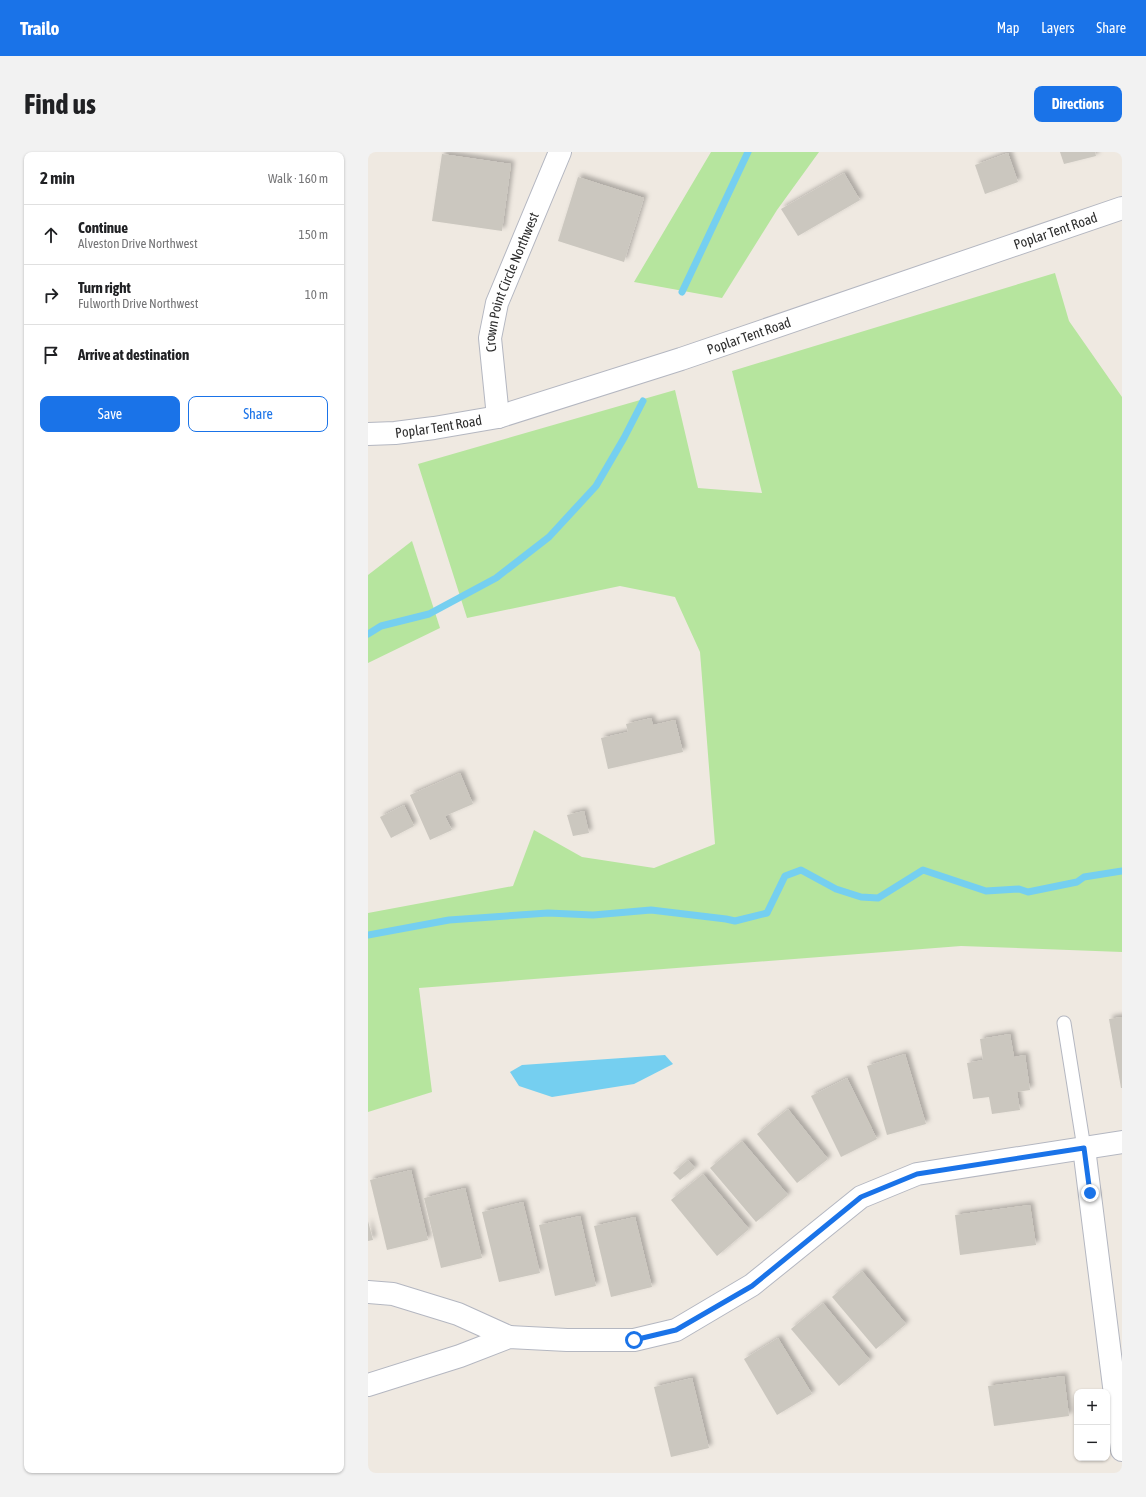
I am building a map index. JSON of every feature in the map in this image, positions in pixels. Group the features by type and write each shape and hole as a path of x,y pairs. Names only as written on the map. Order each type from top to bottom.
{"street":[{"name":"Crown Point Circle Northwest","path":"498,417 490,338 497,303 560,152"},
{"name":"Poplar Tent Road","path":"368,434 395,433 434,428 498,417 681,359 1122,208"},
{"path":"368,1292 393,1294 458,1314 509,1337 567,1340 634,1340 676,1330 752,1286 861,1197 917,1174 1122,1142"},
{"path":"1084,1148 1122,1450"},
{"path":"368,1385 460,1356 509,1337"}],"lane":[{"path":"1064,1023 1084,1148"}],"green space":[{"path":"711,152 819,152 777,210 722,298 634,282"},
{"path":"1055,273 1069,321 1122,397 1122,952 961,946 419,988 432,1092 368,1112 368,913 513,886 534,830 582,857 654,868 715,844 700,652 675,597 620,586 467,618 418,464 675,390 698,488 762,493 732,371"},
{"path":"412,541 440,628 368,663 368,575"}],"water":[{"path":"665,1055 673,1064 634,1084 552,1097 519,1086 510,1072 522,1065"}],"building":[{"path":"1060,152 1095,152 1096,156 1064,164"},
{"path":"1008,153 1018,182 985,194 975,165"},
{"path":"442,154 511,164 502,231 432,221"},
{"path":"844,173 860,200 798,236 781,209"},
{"path":"578,177 644,198 624,262 558,241"},
{"path":"651,718 653,725 675,720 683,752 608,769 601,738 628,732 626,724"},
{"path":"460,773 473,804 445,816 452,830 430,840 410,795"},
{"path":"404,805 414,826 391,838 380,817"},
{"path":"584,811 589,833 573,836 567,815"},
{"path":"1122,1017 1122,1088 1121,1088 1109,1019"},
{"path":"1010,1034 1014,1057 1025,1055 1030,1090 1017,1092 1020,1110 992,1114 989,1097 973,1099 967,1063 983,1060 980,1039"},
{"path":"905,1054 926,1124 887,1135 867,1066"},
{"path":"847,1078 877,1139 841,1157 811,1096"},
{"path":"788,1109 828,1159 797,1183 757,1134"},
{"path":"742,1141 788,1195 756,1222 710,1168"},
{"path":"688,1160 695,1168 680,1180 673,1173"},
{"path":"411,1170 428,1240 387,1250 370,1180"},
{"path":"703,1174 749,1229 717,1256 671,1200"},
{"path":"465,1188 482,1258 441,1268 424,1198"},
{"path":"523,1202 540,1273 499,1282 482,1212"},
{"path":"1030,1205 1036,1245 960,1255 955,1215"},
{"path":"580,1216 596,1286 555,1296 539,1225"},
{"path":"635,1217 652,1287 611,1297 594,1226"},
{"path":"368,1221 373,1240 368,1241"},
{"path":"862,1271 906,1324 876,1349 832,1297"},
{"path":"823,1303 870,1360 839,1386 791,1329"},
{"path":"778,1338 812,1394 777,1415 744,1359"},
{"path":"1064,1376 1069,1416 994,1426 988,1386"},
{"path":"692,1378 709,1448 671,1457 654,1387"}],"waterway":[{"path":"682,292 748,152"},
{"path":"368,634 381,626 429,614 496,578 549,537 596,486 624,438 643,401"},
{"path":"368,935 449,920 548,913 593,915 651,910 735,921 767,913 785,876 801,870 836,889 861,897 878,898 923,870 986,891 1019,889 1028,892 1077,882 1084,877 1122,871"}],"route":[{"path":"634,1340 676,1330 752,1286 861,1197 917,1174 1084,1148 1090,1193"}]}
